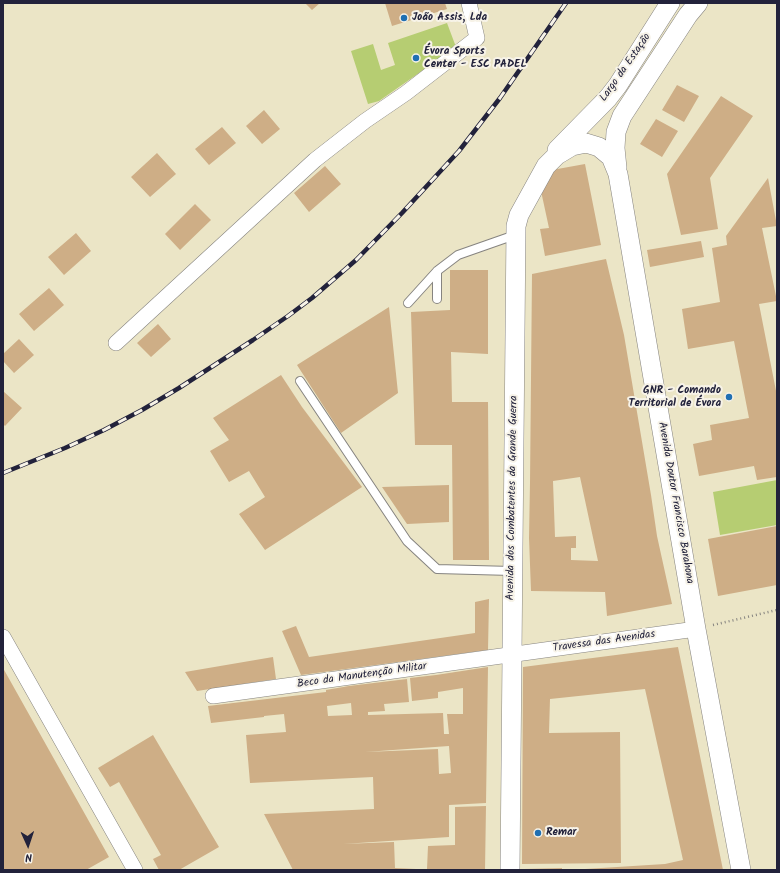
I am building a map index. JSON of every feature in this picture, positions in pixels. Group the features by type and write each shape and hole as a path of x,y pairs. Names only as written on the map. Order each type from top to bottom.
{"street":[{"path":"116,343 315,160 365,121 406,93 477,38 469,3"},
{"name":"Largo da Estação","path":"546,166 558,150 611,93 670,3"},
{"name":"Largo da Estação","path":"618,174 615,148 616,132 622,116 688,15 698,3"},
{"name":"Avenida Doutor Francisco Barahona","path":"572,146 586,143 599,147 611,157 618,174 696,629 741,870"},
{"name":"Avenida dos Combatentes da Grande Guerra","path":"510,870 516,235 518,215 546,166 557,155 572,146"},
{"name":"Travessa das Avenidas","path":"512,655 696,629"},
{"path":"3,637 135,870"},
{"name":"Beco da Manutenção Militar","path":"213,696 512,655"}],"lane":[{"path":"408,302 437,271 458,255 516,235"},
{"path":"437,271 437,299"},
{"path":"300,381 407,541 437,569 512,571"}],"path":[{"path":"696,629 777,610"}],"green space":[{"name":"Évora Sports Center - ESC PADEL","path":"447,23 456,47 379,101 368,104 351,51 373,44 381,70 395,65 388,43"},
{"path":"777,480 777,525 720,535 713,492"}],"building":[{"path":"305,3 320,3 312,10"},
{"name":"João Assis, Lda","path":"385,3 445,3 447,9 392,26"},
{"path":"677,85 699,96 684,122 662,110"},
{"path":"721,96 753,116 710,178 718,229 681,235 667,174"},
{"path":"264,110 280,129 262,144 246,126"},
{"path":"656,119 678,131 662,157 640,144"},
{"path":"222,127 236,143 209,165 195,149"},
{"path":"157,153 176,174 150,197 131,177"},
{"path":"585,164 601,245 545,256 540,229 549,228 541,191 552,170"},
{"path":"325,166 341,184 309,212 294,193"},
{"path":"768,178 777,226 762,228 777,301 759,304 777,396 777,477 757,480 754,466 699,476 693,444 712,440 710,425 749,418 734,341 688,349 682,309 720,302 712,248 727,245 726,236"},
{"path":"195,204 211,220 180,250 165,234"},
{"path":"76,233 91,251 64,275 48,257"},
{"path":"701,241 704,257 650,267 647,250"},
{"path":"606,259 624,335 657,536 672,604 607,616 605,592 531,591 529,538 532,274","holes":["580,477 598,561 571,560 571,548 576,548 576,536 555,537 553,481"]},
{"path":"450,270 488,270 488,354 451,352 452,402 488,402 489,560 453,560 452,445 415,445 411,312 450,310"},
{"path":"49,288 64,305 34,331 19,314"},
{"path":"389,307 398,393 341,433 297,365"},
{"path":"158,324 171,339 151,357 137,343"},
{"path":"19,339 34,355 14,373 3,361 3,354"},
{"path":"281,375 302,407 362,487 265,550 239,514 265,497 249,471 229,482 210,451 229,440 213,418"},
{"path":"3,391 22,408 5,426 3,424"},
{"path":"449,485 449,522 407,524 382,487"},
{"path":"777,526 777,585 718,596 708,539"},
{"path":"489,599 488,650 301,675 282,631 296,626 309,657 475,633 475,602"},
{"path":"678,647 723,870 585,870 665,864 683,860 645,689 550,699 549,733 620,732 621,863 522,864 523,667"},
{"path":"273,657 276,679 197,691 185,672"},
{"path":"488,667 486,803 449,805 449,837 343,844 394,842 395,868 416,870 293,870 264,814 374,809 373,777 250,783 246,735 286,732 284,714 211,723 208,706 326,692 326,690 349,686 407,679 409,702 384,704 385,711 368,712 368,715 443,713 444,734 449,734 447,714 463,714 463,688 438,692 438,698 412,701 410,678","holes":["351,703 352,715 328,716 327,706","449,746 451,773 439,774 438,749 365,752"]},
{"path":"3,668 109,857 86,870 3,870"},
{"path":"153,735 219,847 179,870 159,870 153,859 161,855 119,782 110,787 98,768"},
{"path":"486,806 485,870 427,869 428,846 455,845 455,807"},
{"path":"562,868 562,870 524,870 524,869"}],"railway":[{"path":"3,473 65,448 142,410 253,340 312,298 356,260 459,151 500,98 566,3"}],"place":[{"name":"João Assis, Lda","path":"404,18"},
{"name":"Évora Sports Center - ESC PADEL","path":"416,58"},
{"name":"GNR - Comando Territorial de Évora","path":"729,397"},
{"name":"Remar","path":"538,833"}]}
